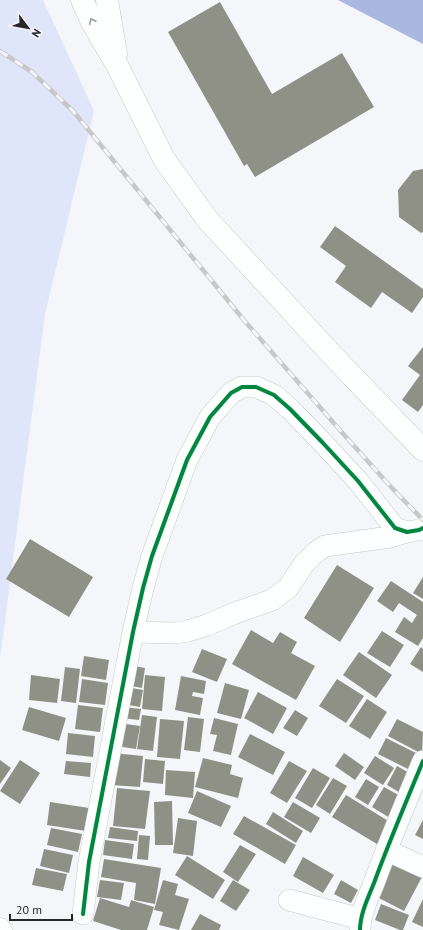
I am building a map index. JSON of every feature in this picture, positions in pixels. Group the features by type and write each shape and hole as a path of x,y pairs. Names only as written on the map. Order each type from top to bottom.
{"highway":[{"path":"82,0 92,22 117,65 164,160 207,219 334,357 423,450"},
{"path":"107,0 117,65"}],"street":[{"path":"83,914 89,862 133,632 152,556 187,460 210,417 231,393 242,387 256,387 274,395 290,409 358,481 396,528 415,530"},
{"path":"133,632 175,633 188,631 207,625 272,600 288,588 304,564 316,552 326,546 390,537 415,530"},
{"path":"289,900 324,908 360,925 386,850 423,761"},
{"path":"386,850 423,867"}],"shaded area":[{"path":"0,0 43,0 94,111 45,314 0,659"}],"water":[{"path":"338,0 423,0 423,44"}],"building":[{"path":"220,2 272,94 342,53 374,107 255,177 247,164 244,166 168,32"},
{"path":"423,169 423,232 421,233 399,217 398,190 413,171"},
{"path":"335,226 423,289 423,297 412,313 382,292 371,308 335,282 346,266 320,247"},
{"path":"423,347 423,405 418,412 402,400 420,375 408,366"},
{"path":"30,539 93,577 69,617 6,579"},
{"path":"337,565 374,588 340,642 304,618"},
{"path":"423,577 423,599 413,593"},
{"path":"391,581 423,602 423,638 418,646 395,632 404,617 412,623 417,615 399,603 393,612 377,601"},
{"path":"251,630 273,643 280,632 297,642 291,653 315,666 296,700 232,664"},
{"path":"382,631 404,645 390,667 367,653"},
{"path":"421,647 423,649 423,672 410,664"},
{"path":"202,649 227,659 217,682 192,672"},
{"path":"359,652 392,675 376,698 343,675"},
{"path":"84,656 109,660 106,680 81,676"},
{"path":"129,665 145,668 142,688 126,685"},
{"path":"65,667 80,669 76,703 61,701"},
{"path":"31,675 60,679 57,703 29,700"},
{"path":"145,675 165,677 162,711 142,709"},
{"path":"181,676 206,681 204,694 193,692 192,696 203,698 200,715 175,710"},
{"path":"82,679 108,683 105,705 79,702"},
{"path":"337,679 364,696 346,723 319,706"},
{"path":"225,683 249,690 241,719 217,713"},
{"path":"126,687 143,690 140,707 123,704"},
{"path":"258,692 287,708 273,734 244,718"},
{"path":"367,699 387,712 370,739 349,726"},
{"path":"78,705 103,708 100,732 75,729"},
{"path":"29,707 66,718 59,741 22,730"},
{"path":"122,707 141,709 139,720 120,718"},
{"path":"295,710 308,718 297,736 283,728"},
{"path":"142,715 157,717 153,751 137,749"},
{"path":"188,717 204,719 200,752 184,750"},
{"path":"214,718 238,724 231,755 213,751 217,735 210,734"},
{"path":"160,719 184,721 180,759 157,757"},
{"path":"397,719 423,732 422,754 388,736"},
{"path":"119,723 140,726 136,749 116,746"},
{"path":"68,733 95,736 93,757 66,754"},
{"path":"250,734 285,752 273,775 238,757"},
{"path":"386,738 420,755 412,771 378,754"},
{"path":"113,753 143,756 140,787 111,785"},
{"path":"344,753 364,767 355,780 335,766"},
{"path":"375,756 394,768 383,785 364,773"},
{"path":"203,758 232,765 230,774 243,778 238,798 195,787"},
{"path":"145,759 165,761 163,784 143,782"},
{"path":"0,760 11,768 0,784"},
{"path":"20,760 40,773 20,804 0,791"},
{"path":"66,761 91,763 90,777 64,774"},
{"path":"289,761 307,771 287,803 270,793"},
{"path":"397,766 413,775 402,794 387,785"},
{"path":"313,768 330,778 312,808 295,798"},
{"path":"166,770 195,772 193,798 165,795"},
{"path":"333,778 347,786 330,814 316,805"},
{"path":"366,779 379,787 368,805 355,797"},
{"path":"384,787 402,797 390,818 372,807"},
{"path":"117,788 150,791 145,829 113,826"},
{"path":"197,791 231,806 221,827 188,813"},
{"path":"346,795 390,822 377,844 332,817"},
{"path":"172,801 173,845 155,845 154,802"},
{"path":"50,802 89,808 86,831 47,825"},
{"path":"293,802 320,818 311,833 284,817"},
{"path":"273,812 303,831 296,843 266,824"},
{"path":"244,816 296,845 285,864 233,834"},
{"path":"178,818 197,821 193,856 173,853"},
{"path":"423,820 423,839 415,835"},
{"path":"110,827 138,831 137,841 108,838"},
{"path":"51,828 82,834 78,852 47,845"},
{"path":"139,835 150,836 148,860 137,859"},
{"path":"105,840 134,844 132,859 103,855"},
{"path":"240,845 256,854 238,882 223,872"},
{"path":"44,849 73,855 69,873 40,866"},
{"path":"187,856 225,880 213,899 175,875"},
{"path":"303,857 334,875 323,893 293,876"},
{"path":"104,859 161,868 155,904 134,900 136,883 101,877"},
{"path":"394,860 423,875 404,911 375,896"},
{"path":"36,868 67,874 63,891 32,885"},
{"path":"100,880 124,883 121,900 97,897"},
{"path":"163,880 178,884 175,895 189,899 179,930 159,925 163,912 154,910"},
{"path":"233,880 250,890 236,911 220,901"},
{"path":"341,880 358,890 351,903 334,894"},
{"path":"100,898 129,907 131,900 154,907 147,930 121,930 93,921"},
{"path":"423,899 423,927 412,922"},
{"path":"381,904 409,915 403,930 375,920"},
{"path":"200,914 221,925 219,930 191,930"}],"railway":[{"path":"0,51 32,72 73,111 243,319 346,437 423,520"}],"cycle path":[{"path":"83,914 89,862 133,632 152,556 187,460 210,417 231,393 242,387 256,387 274,395 290,409 358,481 395,528 407,532 423,528"},
{"path":"360,930 361,918 367,900 423,761"}]}
